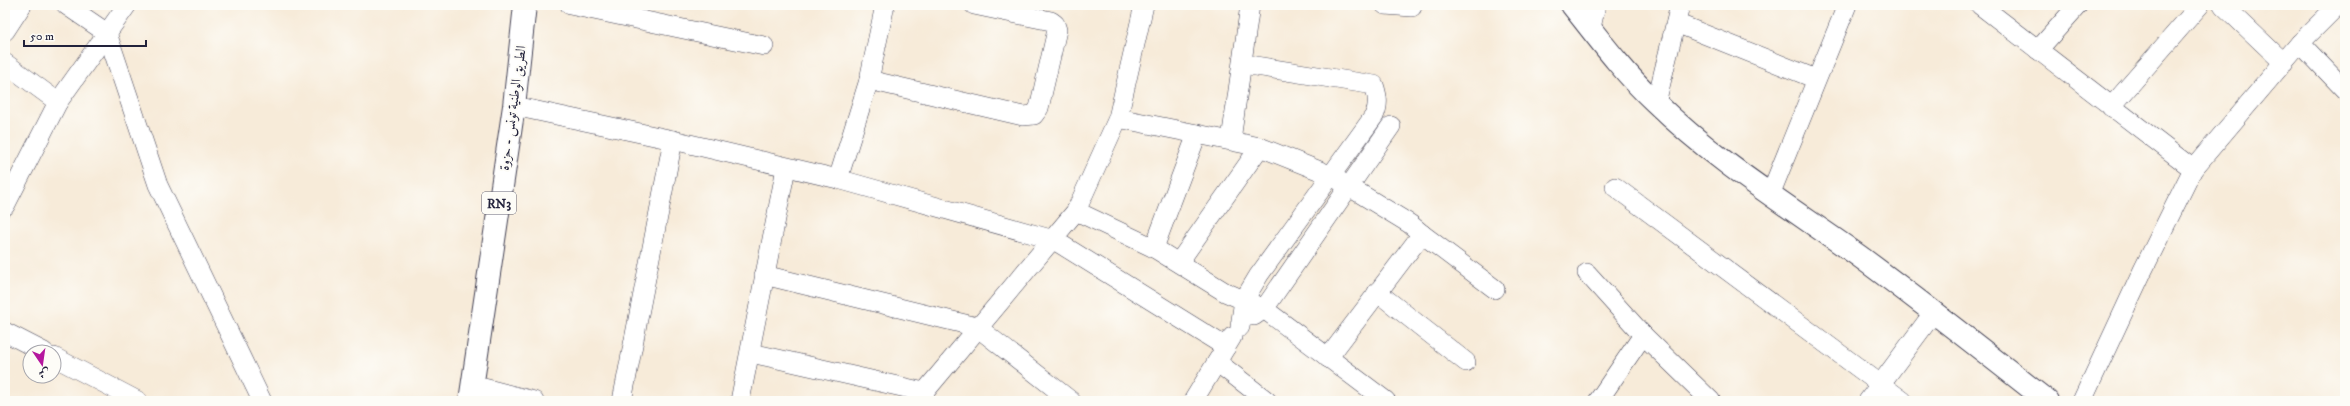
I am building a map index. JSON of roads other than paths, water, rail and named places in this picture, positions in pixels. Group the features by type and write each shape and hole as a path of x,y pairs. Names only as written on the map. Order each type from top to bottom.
{"street":[{"path":"5,31 22,5"},
{"path":"66,5 107,33 158,184 262,401"},
{"path":"5,206 58,102 127,5"},
{"name":"الطريق الوطنية تونس - حزوة","path":"471,393 514,106 525,5"},
{"path":"570,5 764,46"},
{"path":"838,179 869,80 885,5"},
{"path":"869,80 1023,116 1034,115 1039,108 1056,24 1051,21 974,5"},
{"path":"751,353 920,396 977,327 1054,240 1076,211 1118,118 1144,5"},
{"path":"1231,140 1243,64 1250,5"},
{"path":"1385,5 1412,7"},
{"path":"1572,5 1628,74 1656,103 1770,195 1859,256 1934,312 2047,401"},
{"path":"1591,28 1596,5"},
{"path":"1770,195 1847,5"},
{"path":"1980,5 2193,169"},
{"path":"2038,50 2078,5"},
{"path":"2111,107 2200,5"},
{"path":"2223,5 2284,63"},
{"path":"2082,401 2143,270 2193,169 2300,43 2338,5"},
{"path":"1656,103 1678,14 1816,79"},
{"path":"2300,43 2345,90"},
{"path":"5,63 58,102"},
{"path":"1240,327 1244,300 1330,175 1374,116 1378,107 1378,95 1374,85 1243,64"},
{"path":"514,106 673,140 786,168 838,179 1054,240 1221,354 1267,401"},
{"path":"1118,118 1260,147 1330,175 1347,187 1410,224 1495,289"},
{"path":"1193,401 1221,354 1240,327 1264,309 1347,187 1391,126"},
{"path":"1154,248 1197,134"},
{"path":"622,401 673,140"},
{"path":"1179,262 1260,147"},
{"path":"740,401 751,353 764,275 786,168"},
{"path":"1615,187 1903,401"},
{"path":"1076,211 1154,248 1179,262 1225,292 1264,309 1386,401"},
{"path":"1328,358 1422,234"},
{"path":"1587,273 1643,336 1711,401"},
{"path":"764,275 977,327 1063,399"},
{"path":"1377,292 1466,362"},
{"path":"1868,401 1934,312"},
{"path":"5,332 28,344"},
{"path":"1598,401 1643,336"},
{"path":"62,361 138,401"},
{"path":"471,393 534,401"}]}
